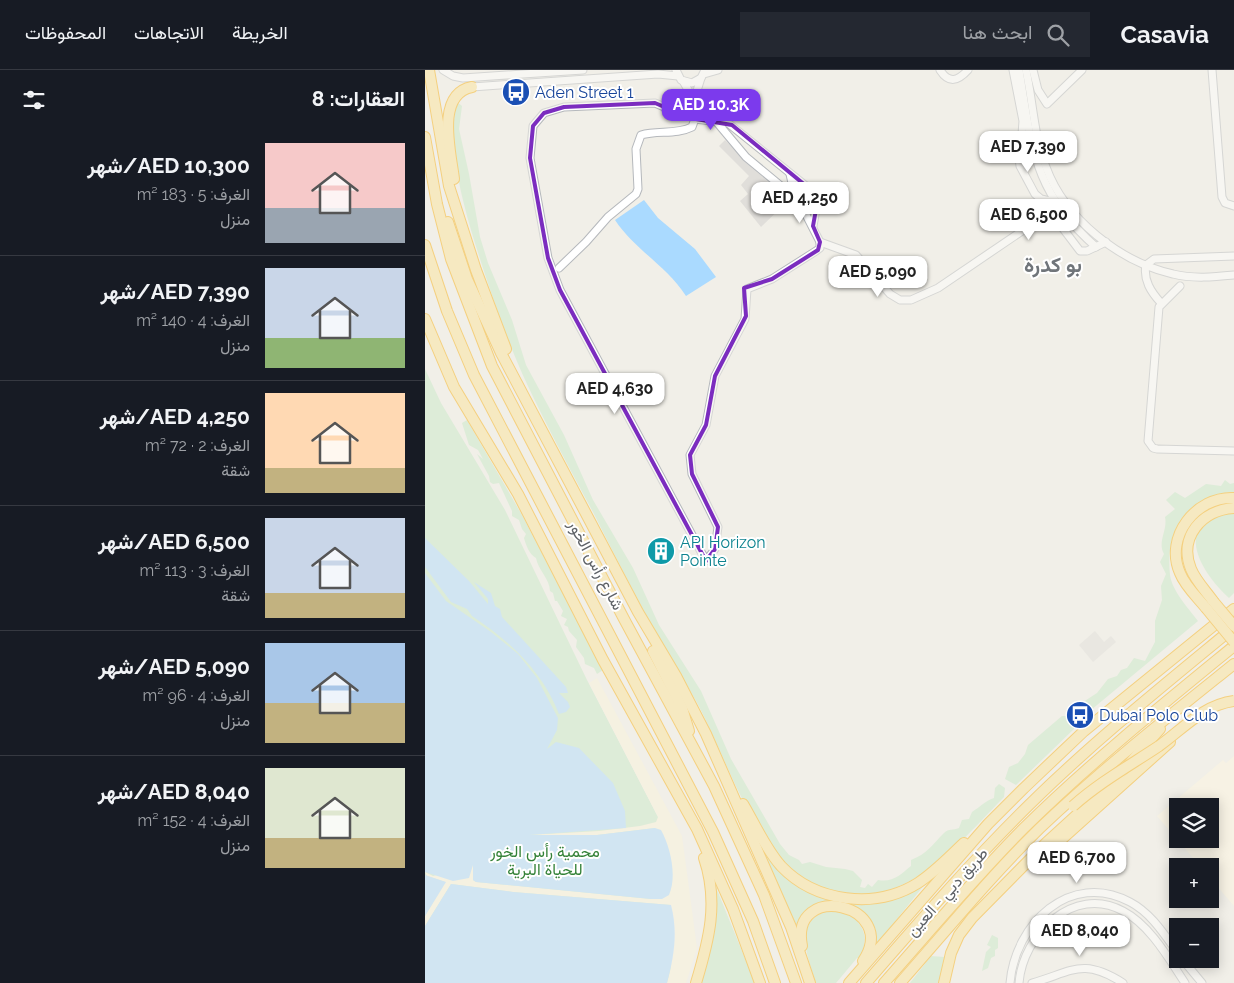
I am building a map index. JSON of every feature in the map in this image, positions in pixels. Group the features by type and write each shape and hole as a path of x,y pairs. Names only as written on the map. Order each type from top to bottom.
{"highway":[{"path":"429,70 449,186 476,270 527,404"},
{"path":"462,227 454,181 449,113 456,96 464,89 473,87"},
{"name":"شارع رأس الخور","path":"425,137 451,258 492,366 727,812 764,895 796,983"},
{"path":"433,181 467,279 527,404 637,612 688,698 791,927 811,983"},
{"name":"شارع رأس الخور","path":"425,245 447,311 474,375 713,832 753,921 775,983"},
{"path":"425,315 426,322 454,387 518,494 603,660 643,728 697,829 733,909 761,983"},
{"path":"1234,498 1213,501 1199,508 1187,520 1177,542 1176,557 1179,573 1234,627"},
{"path":"1234,508 1216,511 1205,517 1196,526 1189,544 1188,556 1191,569 1234,642"},
{"path":"850,981 989,824 1084,731 1234,609"},
{"path":"637,612 681,708 690,742"},
{"name":"طريق دبي - العين","path":"866,983 945,893 1030,804 1109,730 1234,627"},
{"name":"طريق دبي - العين","path":"884,983 951,907 1025,828 1129,733 1234,646"},
{"path":"900,983 995,874 1083,788 1150,730 1234,664"},
{"path":"944,983 947,963 959,934 971,918 1004,888 1046,843 1115,780 1154,735 1195,695"},
{"path":"962,912 1073,806 1098,785 1160,745 1214,706 1234,701"},
{"path":"1004,888 1015,881 1195,718"},
{"path":"643,728 651,750 697,840 710,880 712,899 711,927 696,983"},
{"path":"725,778 735,790 767,846 781,866 794,877 816,890 843,898 874,899 903,891 929,874 989,824"},
{"path":"811,983 802,944 802,932 811,914 821,907 831,905 840,905 853,910 862,918 868,930 868,951 850,981"}],"street":[{"path":"443,70 453,76 463,78 583,70"},
{"path":"473,87 658,74 679,75 691,83 704,74 719,70"},
{"path":"940,70 945,77 952,80 959,79 968,70"},
{"path":"1013,70 1023,121 1018,153 1020,166 1035,194 1041,199 1055,202"},
{"path":"1019,70 1030,91 1047,104 1082,70"},
{"path":"1026,70 1040,150 1053,184 1066,205 1106,242 1146,265 1183,276 1234,274"},
{"path":"1033,70 1030,91 1035,156 1043,181 1055,202 1074,226 1096,247"},
{"path":"1212,70 1221,198 1225,203 1234,206"},
{"path":"559,268 608,217 636,194 638,175 636,150 641,135 658,132 683,132 692,127 696,111 695,102 704,74"},
{"path":"679,75 695,102"},
{"path":"696,111 691,115 683,116 655,103 563,107 544,113 533,126 530,158 548,258 561,290 706,561 715,549 718,527 692,474 690,460 692,450 706,425 715,376 745,319 747,289 772,279 820,248 820,242 813,226 795,197 746,156 715,120"},
{"path":"695,119 715,120 732,126 811,190 815,196 817,208 813,226"},
{"path":"790,174 795,197"},
{"path":"820,242 856,255 889,294 905,301 919,298 938,288 1044,216 1058,222 1080,250 1087,251 1106,242"},
{"path":"1146,265 1154,259 1234,256"},
{"path":"1146,265 1146,281 1161,303 1147,442 1157,449 1234,451"},
{"path":"1161,303 1180,286"},
{"path":"1009,983 1014,956 1028,929 1050,907 1079,895 1109,895 1130,902 1152,919 1169,941"},
{"path":"1019,983 1023,962 1036,937 1057,916 1075,906 1103,904 1122,910 1137,920 1185,983"},
{"path":"1023,962 1024,983"},
{"path":"1032,983 1069,969 1083,968 1102,972 1123,983"},
{"path":"1190,968 1202,983"}],"highlighted area":[{"path":"655,103 683,115 696,111 696,119 732,125 811,190 817,204 813,226 820,242 818,250 772,279 744,288 746,316 715,376 706,425 690,455 692,474 718,527 715,549 706,561 560,290 548,258 530,158 533,126 544,113 564,107"}],"shaded area":[{"path":"725,140 788,201 761,227 740,201 748,194 741,185 749,176 719,146"},
{"path":"1095,631 1104,642 1111,636 1116,642 1093,662 1079,645"},
{"path":"1234,756 1234,906 1219,888 1219,858 1193,858 1185,848 1219,848 1219,798 1178,798 1223,760 1226,763"},
{"path":"1169,806 1169,830 1157,816"}],"green space":[{"path":"457,102 462,106 459,129 480,237 488,263 512,320 526,365 564,435 593,500 633,568 659,625 701,691 731,759 780,844 789,855 799,860 802,864 810,862 826,867 853,871 862,880 860,887 865,888 868,884 872,887 878,880 888,880 900,875 911,866 911,860 925,852 946,831 959,828 962,820 969,819 972,812 994,798 995,788 999,784 1005,788 1004,797 985,817 945,856 923,873 900,886 875,894 848,894 819,887 797,874 778,855 761,831 732,778 696,701 666,651 618,562 527,384 512,350 470,227 461,192 453,136"},
{"name":"محمية رأس الخور للحياة البرية","path":"425,369 441,403 505,510 587,680 671,842 671,983 425,983"},
{"path":"467,420 522,515 603,670 597,674 594,668 585,664 584,658 576,647 577,640 568,627 564,625 567,619 561,616 563,611 557,601 555,601 536,558 528,549 524,538 526,534 519,520 512,516 512,511 499,483 493,484 490,482 489,476 477,454 483,459 478,450 469,445 462,423"},
{"path":"1225,480 1230,484 1234,483 1234,492 1203,500 1191,508 1175,530 1171,543 1169,558 1171,581 1181,600 1198,621 1079,720 1076,727 1016,785 1005,779 1009,767 1018,763 1025,754 1028,745 1062,716 1067,716 1074,708 1097,693 1108,679 1117,676 1121,670 1127,668 1134,658 1145,661 1155,642 1155,621 1162,600 1161,586 1166,574 1160,562 1164,554 1162,540 1166,522 1165,517 1175,509 1166,500 1175,492 1185,498 1206,484 1221,486"},
{"path":"1234,513 1234,593 1229,598 1208,574 1200,560 1196,547 1197,535 1202,525 1214,517"},
{"path":"762,848 775,864 836,901 828,902 797,930"},
{"path":"713,880 755,983 697,983"},
{"path":"925,884 873,949 862,912 846,902"},
{"path":"828,910 851,914 860,924 865,939 860,958 857,958 836,983 816,983 809,962 806,932 810,923 817,916"},
{"path":"992,935 998,938 998,948 995,950 995,956 991,958 988,968 982,971 986,952 991,947 987,945"},
{"path":"931,956 944,957 939,983 910,983"}],"sand":[{"path":"597,678 682,836 697,948 686,983 667,983 675,944 675,924 671,905 513,892 451,884 425,926 425,916 445,882 427,876 425,872 433,876 473,865 473,880 476,882 651,899 655,828 597,835 528,835 599,831 656,822 658,817 589,683"}],"water":[{"path":"644,200 658,218 695,249 716,277 686,296 670,276 623,231 615,220"},
{"path":"425,538 469,581 488,604 488,599 474,582 491,593 495,606 500,609 502,617 566,687 568,693 559,693 568,702 570,707 566,712 559,714 544,684 512,647 472,616 467,609 451,602 425,567"},
{"path":"425,573 446,601 491,632 518,654 537,678 558,718 557,730 547,749 556,742 579,748 613,783 625,811 626,828 529,835 597,835 655,828 661,830 668,845 672,862 673,880 669,895 662,899 651,899 476,882 473,880 473,865 469,878 453,881 425,872"},
{"path":"425,875 446,882 425,916"},
{"path":"451,884 513,892 671,905 675,935 672,964 667,983 425,983 425,926"}],"place":[{"name":"Aden Street 1","path":"516,92"},
{"name":"API Horizon Pointe","path":"661,551"},
{"name":"Dubai Polo Club","path":"1080,715"}],"district":[{"name":"بو كدرة","path":"1053,264"}]}
